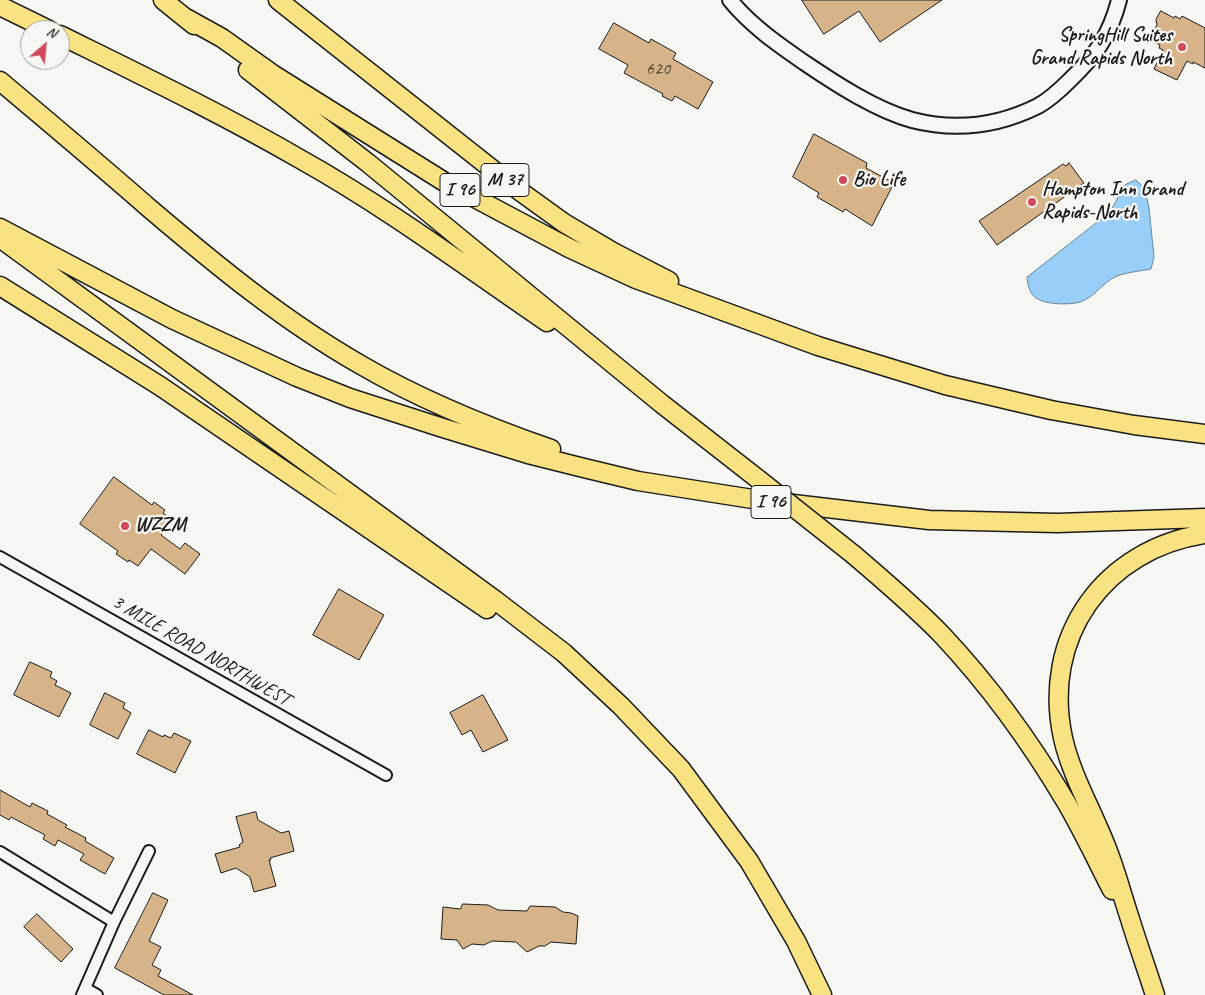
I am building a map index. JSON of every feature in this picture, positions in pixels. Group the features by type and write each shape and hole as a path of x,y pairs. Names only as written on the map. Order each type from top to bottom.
{"highway":[{"name":"I 96","path":"163,0 186,18 222,38 274,75 370,136 493,209 636,279 877,366 1003,400 1134,425 1205,434"},
{"name":"M 37","path":"278,0 520,192 564,223 613,252 754,323"},
{"path":"0,6 29,20"},
{"path":"186,18 212,42 368,163 589,344 854,555 909,602 941,634 1000,704 1039,758 1068,805 1133,930"},
{"path":"70,40 301,159 404,223 554,326 589,344"},
{"path":"0,80 219,267 269,306 317,338 369,369 471,420 638,481"},
{"name":"I 96","path":"0,228 172,319 297,377 350,398 528,454 638,481 759,500 929,520 1057,523 1205,518"},
{"path":"0,238 495,600 564,653 621,706 680,769 749,861 796,940 822,995"},
{"path":"0,286 160,386 497,615 564,653"},
{"path":"1155,995 1110,855 1066,750 1059,712 1059,676 1072,631 1083,610 1103,585 1124,567 1148,551 1168,542 1205,534"}],"street":[{"path":"730,0 736,8 778,44 826,78 872,104 912,120 959,127 997,122 1039,106 1090,60 1105,37 1119,0"},
{"name":"3 MILE ROAD NORTHWEST","path":"0,557 386,775"},
{"path":"97,995 83,992 114,922 149,851"},
{"path":"0,852 114,922"}],"water":[{"path":"1136,180 1145,189 1149,208 1154,257 1151,269 1115,277 1090,297 1080,302 1067,304 1053,303 1036,298 1029,289 1027,277 1110,212 1125,185"}],"building":[{"path":"802,0 942,0 880,42 859,11 824,34"},
{"name":"SpringHill Suites Grand Rapids North","path":"1161,11 1174,18 1175,16 1180,19 1182,16 1205,28 1205,68 1187,61 1177,80 1154,69 1163,50 1159,48 1160,45 1152,41 1153,38 1151,37"},
{"path":"614,23 649,43 651,39 676,53 673,59 713,82 698,109 675,96 672,101 662,96 663,94 624,73 628,65 599,49"},
{"name":"Bio Life","path":"814,134 867,163 866,168 894,183 872,226 845,209 843,212 817,197 819,193 793,177"},
{"name":"Hampton Inn Grand Rapids-North","path":"1069,163 1084,183 997,245 979,221 1063,164 1066,166"},
{"name":"WZZM","path":"114,477 152,505 154,502 165,510 163,513 173,520 161,535 180,549 185,543 200,554 185,574 151,549 138,566 129,560 128,562 116,554 118,551 80,524"},
{"path":"339,589 384,615 359,660 313,635"},
{"path":"30,662 52,672 50,677 57,681 55,685 71,693 59,717 14,695"},
{"path":"105,693 125,703 123,708 131,713 118,739 90,725"},
{"path":"483,695 508,740 483,752 471,730 462,735 450,713"},
{"path":"149,730 163,737 164,735 171,738 174,733 191,741 175,773 137,754"},
{"path":"0,790 30,807 32,803 48,811 47,814 67,825 65,827 86,838 85,841 114,858 105,874 80,860 84,854 58,840 55,846 43,839 45,835 11,817 9,820 0,815"},
{"path":"256,812 258,820 281,833 289,831 294,851 270,858 276,886 254,892 250,877 236,868 221,873 215,854 240,847 239,845 243,842 236,817"},
{"path":"153,893 168,900 149,941 161,947 152,965 161,970 158,976 193,995 164,995 115,968"},
{"path":"463,904 488,905 498,910 527,911 530,906 555,907 563,912 578,916 576,944 551,942 527,952 516,942 492,941 484,945 472,944 463,949 457,940 441,939 443,907 460,909"},
{"path":"37,914 73,949 61,962 24,927"}],"place":[{"name":"SpringHill Suites Grand Rapids North","path":"1182,47"},
{"name":"Bio Life","path":"843,180"},
{"name":"Hampton Inn Grand Rapids-North","path":"1032,202"},
{"name":"WZZM","path":"125,526"}]}
